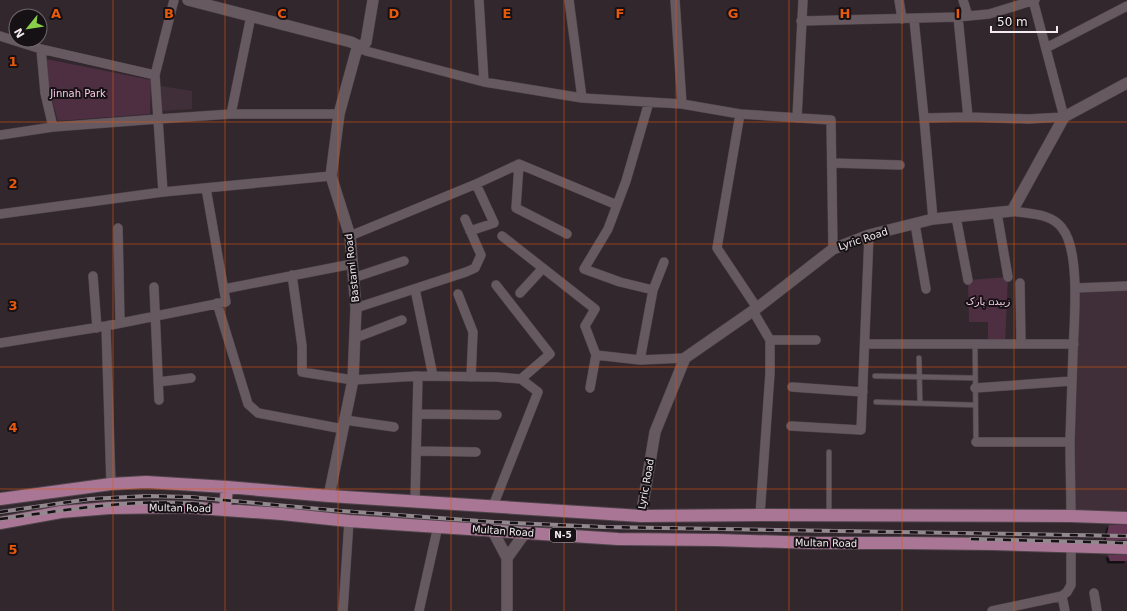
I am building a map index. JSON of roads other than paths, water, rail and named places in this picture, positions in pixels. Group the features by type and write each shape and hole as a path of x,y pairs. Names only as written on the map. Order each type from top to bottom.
{"main road":[{"path":"0,499 111,484 146,482 329,496 641,516 1071,516 1127,518"},
{"path":"225,510 227,487"},
{"name":"Multan Road","path":"0,523 62,512 109,508 177,507 282,514 349,521 618,539 1127,548"}],"street":[{"path":"163,192 156,75 174,0"},
{"path":"188,0 351,42 366,51 484,82 582,98 682,104 740,114 831,120 833,249"},
{"name":"Bastami Road","path":"329,496 353,380 356,308 350,236 331,176 338,114 356,52 366,42 373,0"},
{"path":"479,0 484,82"},
{"path":"569,0 582,98"},
{"path":"675,0 682,104"},
{"path":"796,118 803,0"},
{"path":"899,0 902,19"},
{"path":"963,0 968,16"},
{"path":"801,21 958,17 989,14 1034,0 1064,117 1012,211 1045,216 1056,221 1068,236 1072,248 1075,288 1070,442 1071,516"},
{"path":"1046,48 1127,6"},
{"path":"231,114 251,16"},
{"path":"958,17 968,117"},
{"path":"914,19 933,219"},
{"path":"0,36 41,49 156,75"},
{"path":"41,49 45,93 53,127"},
{"path":"924,118 968,117 1028,120 1064,117 1127,83"},
{"path":"649,102 626,181 608,229 584,269 620,282 653,290"},
{"path":"0,134 53,127 158,118 231,114 338,114"},
{"path":"740,114 717,248 755,310 770,340 770,374 760,515"},
{"path":"832,163 900,165"},
{"path":"350,236 476,184 518,164 617,205"},
{"path":"518,164 516,208 567,234"},
{"path":"0,214 163,192 331,176"},
{"path":"470,231 494,223 476,184"},
{"path":"0,344 97,328 226,302 206,188"},
{"name":"Lyric Road","path":"641,516 655,432 685,358 755,310 833,249 869,235 933,219 1012,211"},
{"path":"997,213 1008,277"},
{"path":"956,216 968,280"},
{"path":"356,308 466,272 474,268 481,255 465,219"},
{"path":"915,224 926,289"},
{"path":"118,228 120,323"},
{"path":"791,426 861,430 869,235"},
{"path":"502,236 595,309 585,326 596,355 590,388"},
{"path":"353,278 404,261"},
{"path":"640,360 653,290 664,262"},
{"path":"224,289 352,264"},
{"path":"520,293 542,268"},
{"path":"292,275 302,346 302,372 353,380 418,376 496,377 521,379 538,392 493,506"},
{"path":"93,276 97,328"},
{"path":"1020,283 1021,344"},
{"path":"496,285 550,354 521,379"},
{"path":"1075,288 1127,286"},
{"path":"154,287 159,400"},
{"path":"415,289 433,376"},
{"path":"458,294 473,332 471,377"},
{"path":"217,303 248,404 258,413 344,424 394,427"},
{"path":"355,338 402,320"},
{"path":"106,326 111,484"},
{"path":"770,340 816,340"},
{"path":"865,344 1074,344"},
{"path":"596,355 640,360 685,358"},
{"path":"415,501 418,376"},
{"path":"158,382 191,378"},
{"path":"975,388 1072,381"},
{"path":"792,387 863,392"},
{"path":"417,414 497,415"},
{"path":"976,442 1070,442"},
{"path":"417,451 476,452"},
{"path":"343,611 349,521"},
{"path":"419,611 438,526"},
{"path":"491,530 506,558 507,611"},
{"path":"506,558 527,533"},
{"path":"992,611 1017,608 1062,596 1067,592 1071,585 1071,546"},
{"path":"1094,594 1097,611"},
{"path":"1062,596 1065,611"}],"lane":[{"path":"975,344 976,442"},
{"path":"919,358 920,403"},
{"path":"875,376 975,378"},
{"path":"876,402 975,404"},
{"path":"829,452 829,516"}],"railway":[{"path":"0,512 90,499 147,496 190,497 342,511 494,522 604,527 1127,536"},
{"path":"0,519 126,504 202,504"},
{"path":"493,527 521,529"},
{"path":"971,539 1127,543"}],"park label":[{"name":"Jinnah Park","path":"78,93"},
{"name":"زبیدہ پارک","path":"988,301"}]}
